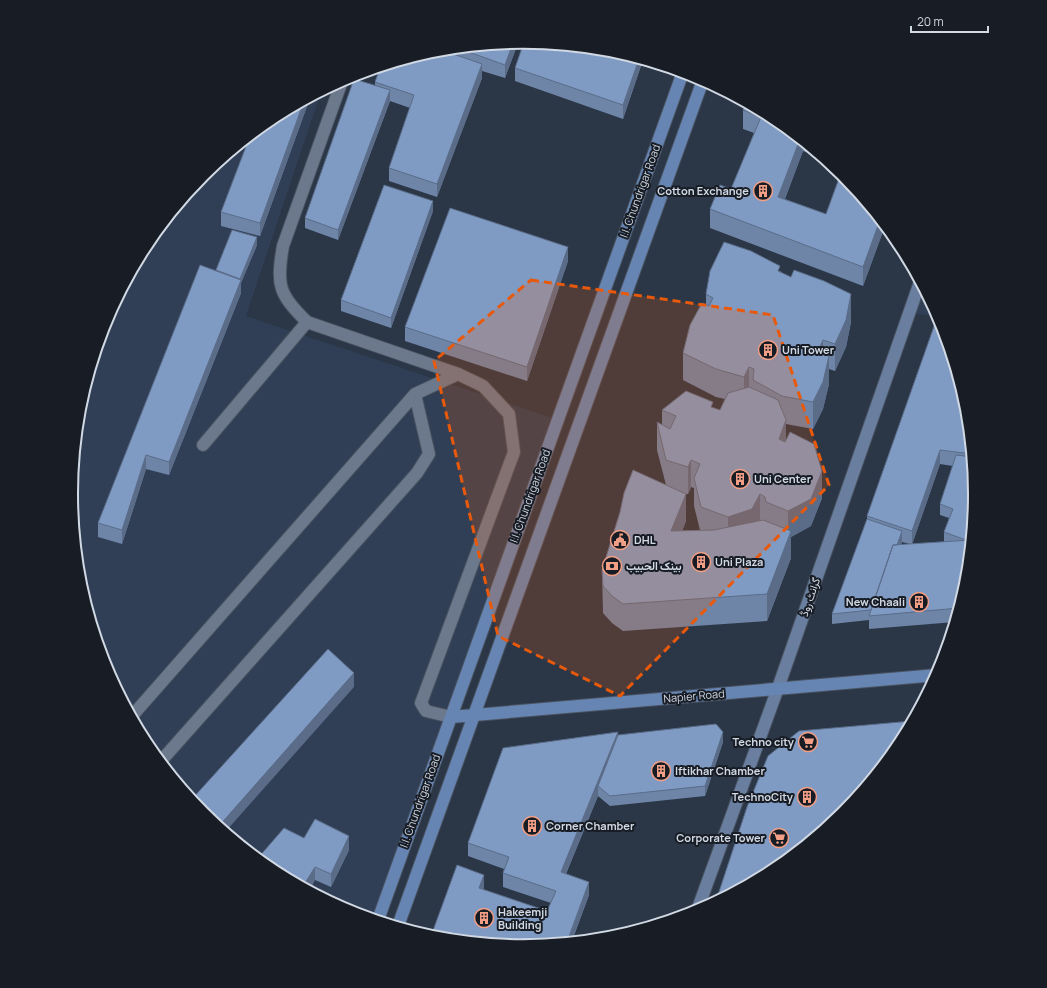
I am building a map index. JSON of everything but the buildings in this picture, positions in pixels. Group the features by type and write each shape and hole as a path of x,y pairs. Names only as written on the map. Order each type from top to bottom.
{"main road":[{"name":"I.I. Chundrigar Road","path":"380,915 681,78"},
{"name":"I.I. Chundrigar Road","path":"400,921 701,86"},
{"name":"Napier Road","path":"451,717 930,676"}],"street":[{"name":"گرانٹ روڈ","path":"700,902 778,688 918,288"}],"lane":[{"path":"339,89 283,246 278,271 281,290 289,304 308,322 458,374 483,386 509,414 514,452 421,703 426,711 451,717"},
{"path":"203,445 308,322"},
{"path":"136,712 415,394 458,374"},
{"path":"164,757 417,473 428,454 415,394"}],"highlighted area":[{"path":"531,280 773,315 829,485 620,696 498,636 434,361"}],"shaded area":[{"path":"318,100 246,316 558,420 380,915 353,905 327,893 276,864 230,829 209,809 170,765 153,741 124,691 112,664 102,637 87,581 79,523 78,494 82,436 87,407 102,351 112,324 124,297 153,247 170,223 209,179 230,159 276,124"},
{"path":"918,288 931,316 910,313"}],"place":[{"name":"Cotton Exchange","path":"763,191"},
{"name":"Uni Tower","path":"768,350"},
{"name":"Uni Center","path":"740,479"},
{"name":"DHL","path":"620,540"},
{"name":"Uni Plaza","path":"701,562"},
{"name":"بينک الحبيب","path":"612,566"},
{"name":"New Chaali","path":"919,602"},
{"name":"Techno city","path":"808,742"},
{"name":"Iftikhar Chamber","path":"661,771"},
{"name":"TechnoCity","path":"807,797"},
{"name":"Corner Chamber","path":"532,826"},
{"name":"Corporate Tower","path":"779,838"},
{"name":"Hakeemji Building","path":"484,918"}]}
